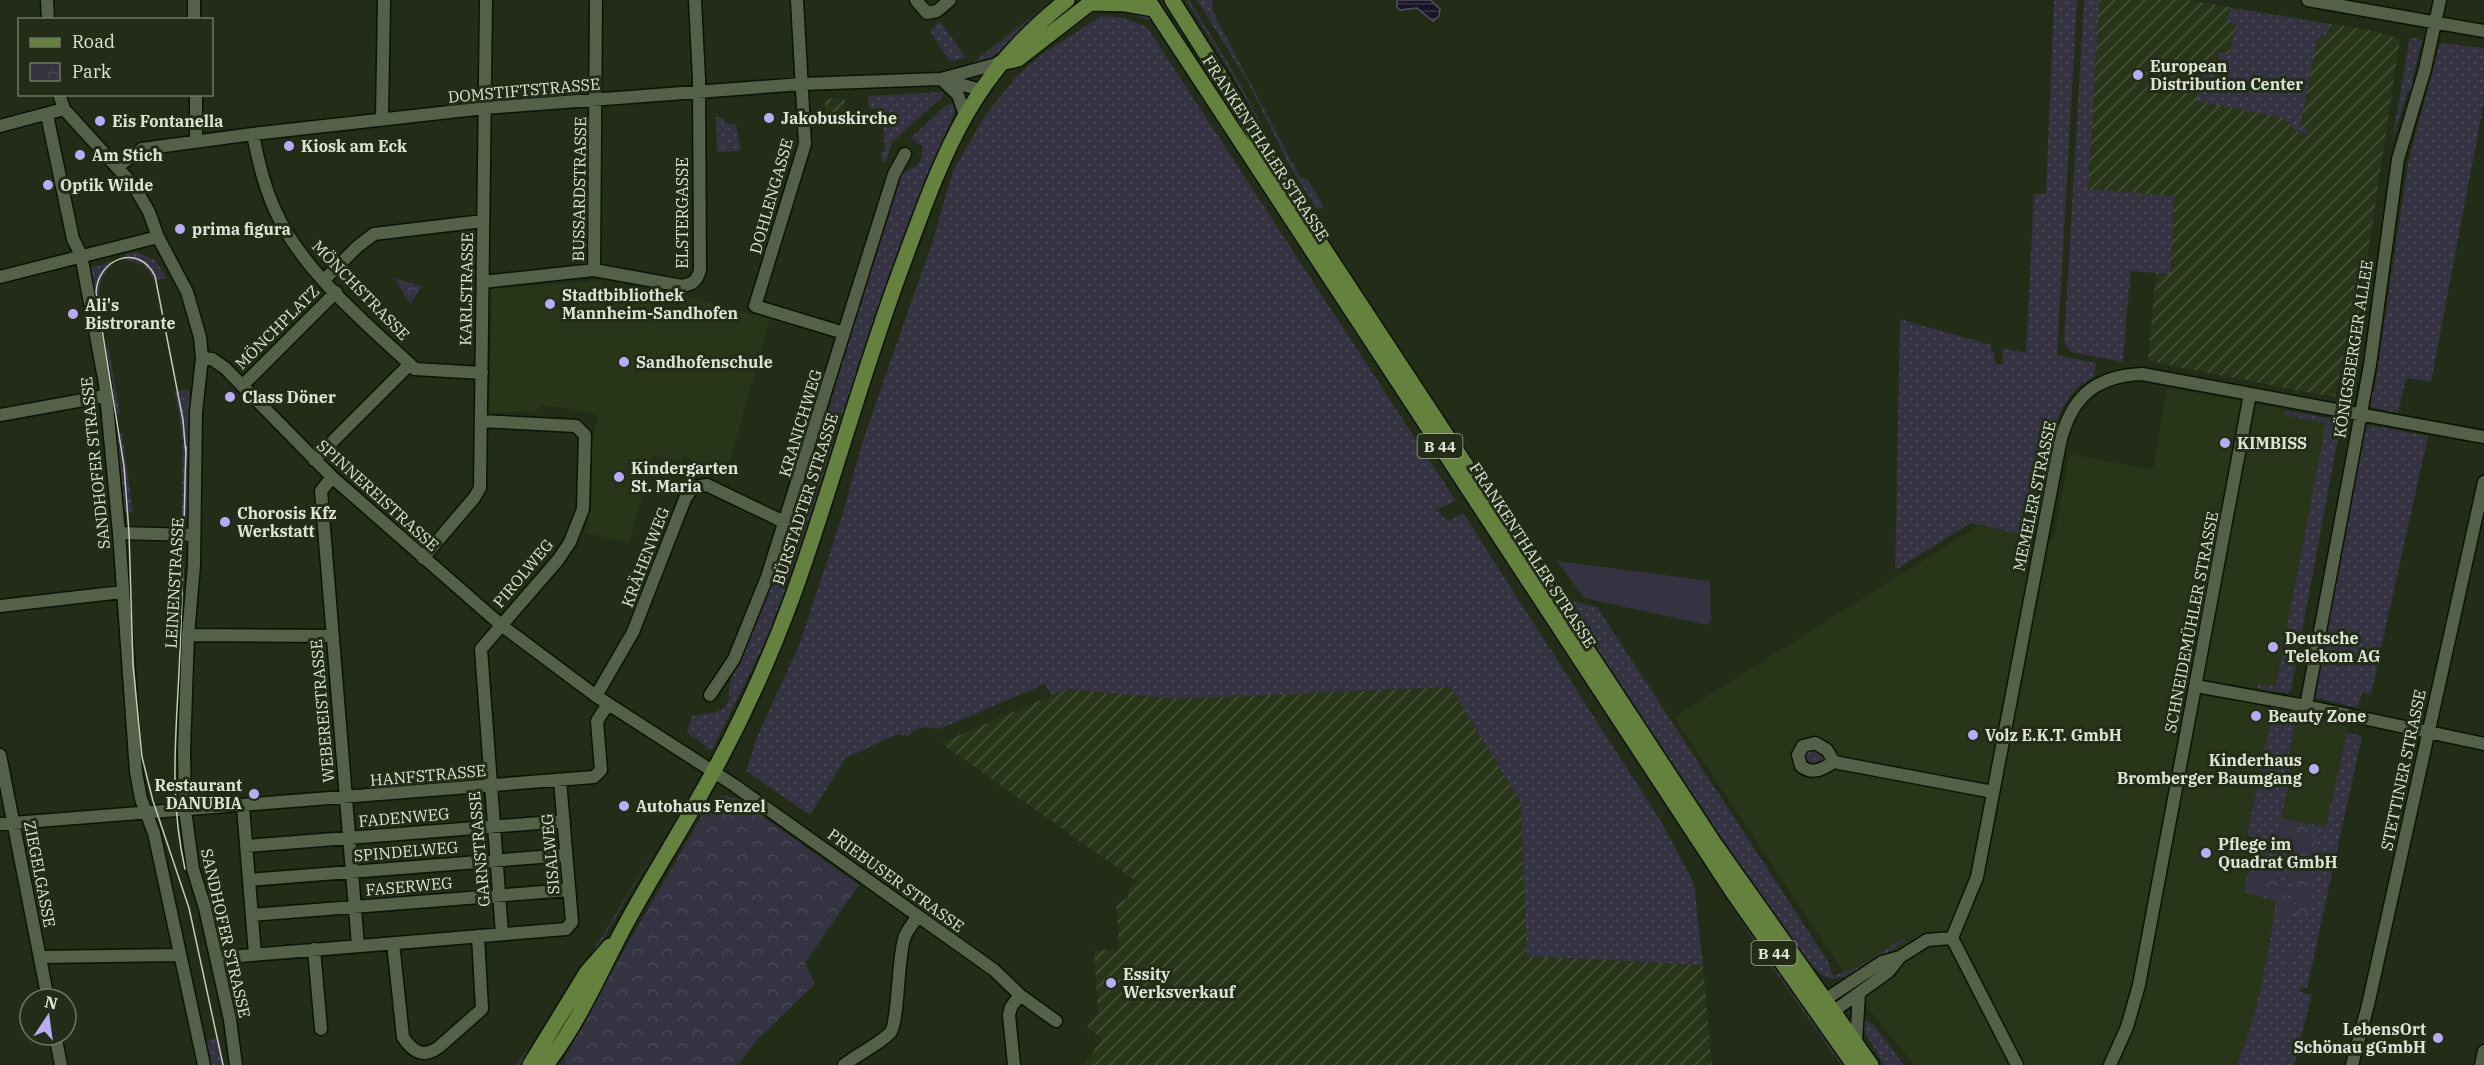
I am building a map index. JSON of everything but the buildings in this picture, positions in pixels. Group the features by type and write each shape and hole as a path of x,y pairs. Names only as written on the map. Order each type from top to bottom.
{"main road":[{"name":"BÜRSTADTER STRASSE","path":"535,1063 564,1041 600,979 620,935 714,771 764,670 797,584 885,310 942,159 965,115 1000,63 1039,22 1066,0"},
{"path":"1000,63 1018,59 1092,1 1151,5"},
{"name":"FRANKENTHALER STRASSE","path":"1173,1 1237,103 1292,201 1714,843 1871,1065"},
{"name":"FRANKENTHALER STRASSE","path":"1151,5 1674,803 1816,1014 1854,1065"},
{"name":"BÜRSTADTER STRASSE","path":"535,1063 587,972 620,935"},
{"path":"1816,1014 1830,1005"},
{"path":"554,1065 564,1041"}],"street":[{"path":"47,0 48,18"},
{"path":"194,0 194,18"},
{"path":"382,119 384,0"},
{"name":"KARLSTRASSE","path":"423,558 480,488 486,0"},
{"name":"BUSSARDSTRASSE","path":"594,270 596,0"},
{"name":"ELSTERGASSE","path":"483,282 594,270 682,286 692,284 698,279 700,270 699,92 695,0"},
{"name":"DOHLENGASSE","path":"797,0 805,144 755,306 844,333"},
{"path":"916,0 927,13 937,11 951,0"},
{"path":"2308,0 2484,31"},
{"name":"KÖNIGSBERGER ALLEE","path":"2306,706 2361,415 2398,159 2423,75 2440,0"},
{"path":"941,79 1000,63"},
{"path":"941,79 981,90"},
{"path":"941,79 958,95 965,115"},
{"name":"DOMSTIFTSTRASSE","path":"117,167 142,149 485,108 802,84 941,79"},
{"path":"60,96 64,109 134,186 149,212 158,237 187,292 200,337 202,358"},
{"path":"196,96 196,141"},
{"path":"0,126 64,109"},
{"name":"SANDHOFER STRASSE","path":"47,115 73,239 81,255 102,366 120,533 135,772 147,813 204,1065"},
{"name":"MÖNCHSTRASSE","path":"253,135 265,187 275,212 303,255 336,292 410,364 422,372 482,373"},
{"name":"KRANICHWEG","path":"710,695 734,659 768,577 894,174 905,154"},
{"path":"325,279 357,247 374,234 483,221"},
{"path":"0,277 158,237"},
{"name":"MÖNCHPLATZ","path":"242,386 336,292"},
{"name":"SPINNEREISTRASSE","path":"202,358 212,358 332,477 501,625 596,696 714,771"},
{"name":"LEINENSTRASSE","path":"185,810 188,635 194,535 196,412 202,358"},
{"path":"314,460 410,364"},
{"name":"MEMELER STRASSE","path":"1952,938 1977,877 2060,443 2065,423 2073,407 2098,384 2128,374 2155,376 2484,437"},
{"name":"SCHNEIDEMÜHLER STRASSE","path":"2110,1065 2127,1027 2139,985 2250,394"},
{"path":"0,415 105,396"},
{"name":"PIROLWEG","path":"481,421 576,426 585,435 583,509 578,525 558,560 501,625"},
{"name":"WEBEREISTRASSE","path":"332,477 321,491 358,946"},
{"name":"STETTINER STRASSE","path":"2352,1065 2368,1005 2484,482"},
{"name":"KRÄHENWEG","path":"596,696 633,632 685,499 693,488 706,485 786,523"},
{"path":"120,533 194,535"},
{"path":"0,606 122,591"},
{"name":"GARNSTRASSE","path":"501,625 484,645 481,654 502,934"},
{"path":"188,635 333,636"},
{"path":"2196,686 2306,706 2484,744"},
{"name":"HANFSTRASSE","path":"185,810 346,799 594,777 601,770 597,721 608,704"},
{"name":"ZIEGELGASSE","path":"0,755 46,987"},
{"path":"1834,762 1993,792"},
{"name":"PRIEBUSER STRASSE","path":"714,771 994,970 1020,995 1056,1021"},
{"name":"SISALWEG","path":"502,934 570,926 560,780"},
{"path":"243,807 255,954"},
{"path":"0,824 185,810"},
{"name":"SANDHOFER STRASSE","path":"185,810 193,869 205,908 230,1020 236,1065"},
{"name":"FADENWEG","path":"246,846 564,820"},
{"name":"SPINDELWEG","path":"249,880 566,855"},
{"name":"FASERWEG","path":"252,915 569,890"},
{"path":"844,1065 891,1033 896,1023 897,982 901,953 905,935 918,916"},
{"path":"216,958 502,934"},
{"path":"393,943 403,1036 412,1050 422,1053 432,1052 482,1009 478,936"},
{"path":"1830,1005 1882,962 1900,957 1927,940 1952,938 2017,1065"},
{"path":"314,949 321,1029"},
{"path":"40,957 178,955"},
{"path":"1830,1005 1859,994 1888,972 1900,957"},
{"path":"1856,1042 1859,994"},
{"path":"1014,1065 1009,1015 1011,1007 1020,995"},
{"path":"57,1047 61,1065"},
{"path":"2481,1065 2484,1051"}],"shaded area":[{"path":"1397,0 1430,0 1440,9 1439,16 1433,21 1417,8 1400,10 1397,7"},
{"path":"2088,0 2187,0 2374,31 2400,39 2352,359 2343,358 2335,397 2301,391 2300,394 2295,393 2296,390 2148,361 2156,273 2131,271 2129,300 2085,350"},
{"path":"845,98 846,115 825,116 825,99"},
{"name":"Sandhofenschule","path":"603,281 603,293 677,307 683,295 770,319 727,471 683,457 681,462 653,455 629,543 585,533 592,500 592,440 598,415 566,408 541,406 534,412 489,412 492,288"},
{"path":"2167,387 2333,419 2246,842 2254,844 2245,891 2278,900 2270,952 2248,1040 2237,1065 1914,1065 1860,998 1674,717 1979,525 2053,541 2070,454 2153,470"},
{"path":"1450,687 1522,802 1527,956 1703,965 1712,1065 1084,1065 1102,1039 1087,1027 1098,1012 1094,951 1119,949 1116,904 1128,898 1129,889 1136,881 941,743 1067,689 1175,699"},
{"name":"Kinderhaus Bromberger Baumgang","path":"2297,715 2349,726 2326,828 2281,818 2291,775 2286,763"}],"green space":[{"path":"1053,0 1062,0 1034,19 995,55 977,67 975,61"},
{"path":"1186,0 1189,0 1234,73 1296,190 1565,599 1597,607 1827,960 1833,976 1856,968 1904,938 1906,940 1867,966 1844,977 1826,977 1808,961 1719,839 1300,201 1232,74"},
{"path":"1197,0 1213,0 1212,8 1218,22 1300,177 1308,180 1323,205 1321,209 1316,208 1290,167 1248,82"},
{"path":"2054,0 2077,0 2057,355 2096,363 2094,376 2079,386 2065,403 2051,437 2035,531 2026,529 2024,535 1971,523 1895,570 1900,319 1991,345 1991,352 1995,352 1995,364 2003,364 2002,348 2026,353 2034,194 2046,194"},
{"path":"2084,0 2099,0 2088,189 2174,196 2170,274 2130,271 2123,362 2071,352 2064,343"},
{"path":"2230,8 2329,24 2326,36 2318,35 2300,127 2309,130 2308,134 2297,132 2284,118 2197,101 2201,63 2217,66 2219,52 2230,54 2236,24 2227,22"},
{"path":"1126,9 1141,12 1154,19 1767,954 1845,1065 1841,1065 1756,944 1151,21 1125,12"},
{"path":"1101,16 1125,18 1147,27 1456,501 1436,510 1449,521 1463,513 1662,823 1694,883 1703,965 1527,956 1521,802 1450,687 1175,699 1067,689 1051,695 1045,684 940,729 923,728 909,736 898,734 846,758 810,815 746,771 757,737 799,645 842,516 863,440 932,243 953,171 986,114 1017,76 1041,55"},
{"path":"940,21 966,58 949,61 930,31"},
{"path":"2410,37 2422,40 2412,81 2415,82 2411,92 2408,91 2392,141"},
{"path":"2440,43 2484,48 2484,102 2431,382 2406,378 2398,413 2371,407 2370,392 2374,392 2408,163"},
{"path":"944,92 943,96 892,142 886,162 882,161 881,152 885,151 882,108 869,109 868,96"},
{"path":"956,102 939,154 897,261 782,603 713,748 707,751 705,745 687,733 692,716 717,712 725,707 729,700 729,686 733,673 763,606 795,521 902,173 918,164 922,157 922,146 911,138 945,106"},
{"path":"716,117 724,118 724,123 736,124 741,151 717,152"},
{"path":"136,252 155,260 167,278 154,280 144,265 126,260 125,254"},
{"path":"108,261 111,266 102,279 99,292 103,322 99,324 87,268 103,265"},
{"path":"394,278 422,286 410,304"},
{"path":"108,344 120,414 114,415 117,433 122,433 133,512 123,513 104,356"},
{"path":"188,389 191,401 189,519 181,528 183,442 175,392"},
{"path":"2285,410 2341,421 2291,691 2287,693 2257,688 2258,684 2276,686 2326,423 2284,415"},
{"path":"2368,425 2428,436 2371,694 2362,692 2358,708 2314,697 2364,429"},
{"path":"1557,561 1710,581 1711,621 1707,625 1584,598"},
{"path":"2273,709 2297,715 2287,763 2291,775 2281,818 2326,827 2347,733 2362,736 2307,988 2301,988 2300,992 2312,995 2294,1065 2237,1065 2257,1004 2276,901 2244,892 2256,838 2247,836"},
{"path":"1809,749 1816,749 1823,756 1823,762 1813,765 1807,763 1804,758"},
{"path":"722,795 738,799 859,885 805,963 815,984 756,1041 738,1065 562,1065 576,1033 710,802"},
{"path":"2281,818 2306,824 2320,850 2305,920 2297,917 2293,889 2273,853"},
{"path":"659,842 560,1014 520,1065 515,1065 538,1039 560,1006"},
{"path":"2255,845 2261,846 2278,873 2286,892 2290,912 2289,923 2275,919 2279,899 2246,891"},
{"path":"2290,948 2297,950 2291,973 2284,972"},
{"path":"1861,1018 1873,1024 1904,1065 1884,1065 1865,1032"},
{"path":"219,1038 224,1065 207,1065 201,1042"}],"tram line":[{"path":"186,455 183,420 155,276 148,266 139,260 120,259 111,263 104,271 98,280 96,292 124,466 129,533 133,665 142,757 153,801 189,908 223,1065"},
{"path":"185,869 177,814 175,760 186,447"}],"place":[{"name":"European Distribution Center","path":"2138,75"},
{"name":"Jakobuskirche","path":"769,118"},
{"name":"Eis Fontanella","path":"100,121"},
{"name":"Kiosk am Eck","path":"289,146"},
{"name":"Am Stich","path":"80,155"},
{"name":"Optik Wilde","path":"48,185"},
{"name":"prima figura","path":"180,229"},
{"name":"Stadtbibliothek Mannheim-Sandhofen","path":"550,304"},
{"name":"Ali's Bistrorante","path":"73,314"},
{"name":"Sandhofenschule","path":"624,362"},
{"name":"Class Döner","path":"230,397"},
{"name":"KIMBISS","path":"2225,443"},
{"name":"Kindergarten St. Maria","path":"619,477"},
{"name":"Chorosis Kfz Werkstatt","path":"225,522"},
{"name":"Deutsche Telekom AG","path":"2273,647"},
{"name":"Beauty Zone","path":"2256,716"},
{"name":"Volz E.K.T. GmbH","path":"1973,735"},
{"name":"Kinderhaus Bromberger Baumgang","path":"2314,769"},
{"name":"Restaurant DANUBIA","path":"254,794"},
{"name":"Autohaus Fenzel","path":"624,806"},
{"name":"Pflege im Quadrat GmbH","path":"2206,853"},
{"name":"Essity Werksverkauf","path":"1111,983"},
{"name":"LebensOrt Schönau gGmbH","path":"2438,1038"}]}
